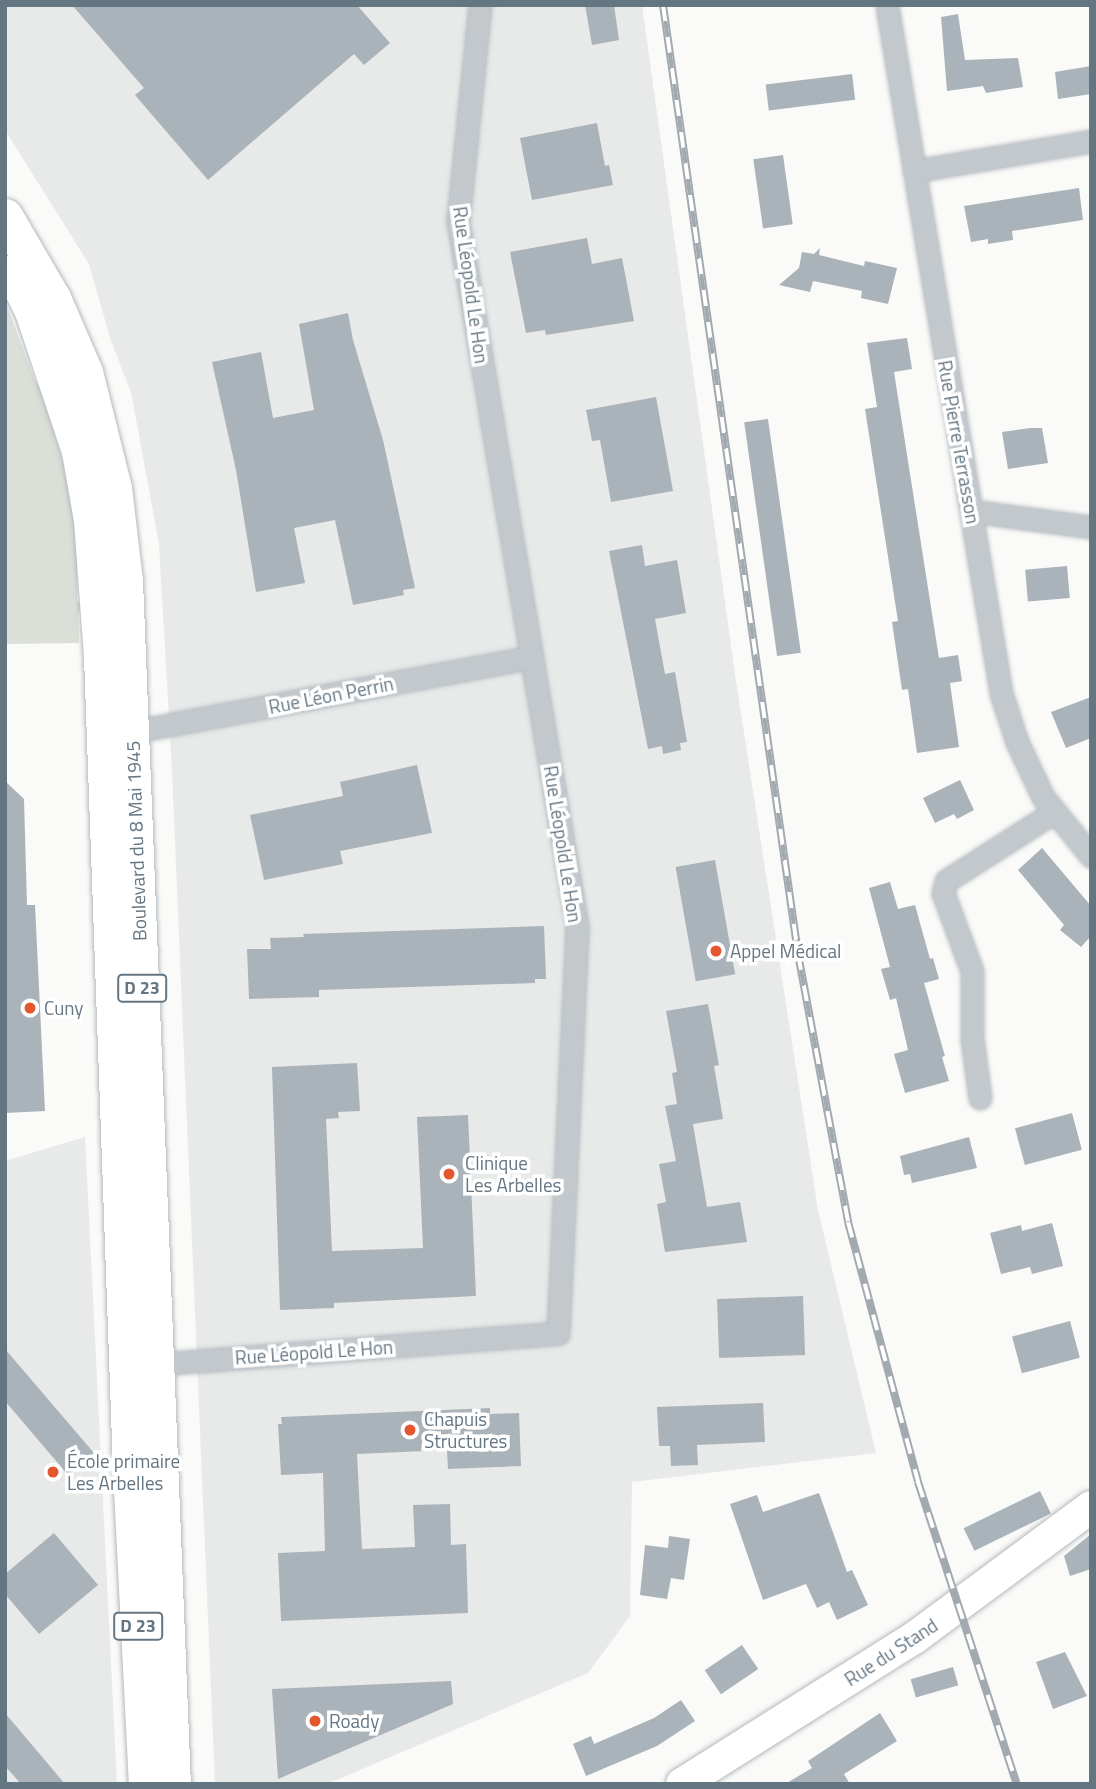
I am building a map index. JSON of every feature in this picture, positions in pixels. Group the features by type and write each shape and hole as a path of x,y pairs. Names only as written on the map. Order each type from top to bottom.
{"main road":[{"name":"Boulevard du 8 Mai 1945","path":"5,216 53,298 85,372 114,488 125,582 159,1364 173,1784"},
{"name":"Boulevard du 8 Mai 1945","path":"5,256 32,311 62,397 79,451 91,520 101,655 108,1105 146,1784"}],"street":[{"name":"Rue Léopold Le Hon","path":"159,1364 558,1334 578,926 458,221 480,5"},
{"name":"Rue Pierre Terrasson","path":"887,5 1001,693 1017,742 1043,797 1091,856"},
{"path":"914,171 1091,142"},
{"path":"971,511 1091,527"},
{"name":"Rue Léon Perrin","path":"131,732 531,657"},
{"path":"980,1098 972,1039 972,971 943,893 946,881 1054,812"},
{"name":"Rue du Stand","path":"682,1784 914,1638 1091,1507"}],"shaded area":[{"path":"5,5 642,5 736,681 818,1210 876,1453 632,1482 630,1616 588,1673 327,1784 215,1784 172,771 159,544 131,392 111,341 89,264 5,130"},
{"path":"5,301 35,381 40,386 70,486 77,548 77,600 82,607 78,615 79,643 5,644"},
{"name":"École primaire Les Arbelles","path":"85,1137 117,1784 5,1784 5,1161"}],"building":[{"path":"72,5 357,5 390,43 364,65 354,54 208,180 135,95 144,88"},
{"path":"585,5 614,5 619,40 592,45"},
{"path":"958,14 965,60 1018,58 1023,87 986,93 983,86 947,91 941,17"},
{"path":"1091,66 1091,94 1058,99 1055,72"},
{"path":"852,74 855,100 769,110 766,85"},
{"path":"597,123 605,166 609,165 613,185 532,200 520,138"},
{"path":"783,155 793,224 763,228 753,159"},
{"path":"1079,188 1083,220 1012,231 1013,240 988,244 988,239 971,242 964,206"},
{"path":"587,238 592,264 622,258 634,321 546,335 545,330 526,333 510,252"},
{"path":"820,248 819,255 864,266 865,261 897,268 888,304 861,298 862,291 813,281 810,292 779,285 799,268 802,252 814,254"},
{"path":"348,313 353,340 383,440 415,588 403,590 404,595 353,605 335,520 294,528 305,583 256,592 236,470 212,362 261,352 273,418 314,410 299,324"},
{"path":"907,338 912,369 894,372 939,658 958,655 962,681 950,683 959,747 917,753 908,689 902,690 892,622 898,621 865,409 877,407 867,343"},
{"path":"656,397 673,491 611,502 600,440 592,441 586,410"},
{"path":"768,419 801,653 777,656 744,422"},
{"path":"1042,428 1048,463 1008,469 1002,432"},
{"path":"642,545 645,566 677,560 686,613 655,619 665,674 675,672 687,742 680,743 681,750 663,754 662,746 648,749 609,551"},
{"path":"1067,566 1070,598 1028,602 1025,570"},
{"path":"1091,697 1091,738 1066,748 1051,712"},
{"path":"417,765 432,833 340,851 343,864 264,880 250,815 343,796 340,782"},
{"path":"960,780 974,810 957,819 954,814 935,823 923,798"},
{"path":"5,781 24,799 27,905 35,905 45,1111 5,1113"},
{"path":"1042,848 1091,906 1091,936 1081,947 1060,930 1064,925 1018,870"},
{"path":"715,860 735,974 696,981 676,867"},
{"path":"890,882 898,909 915,905 930,959 933,958 939,979 924,983 945,1056 942,1057 949,1081 905,1093 894,1054 908,1050 896,998 890,1000 881,969 890,967 869,888"},
{"path":"544,926 546,979 535,979 535,983 319,990 319,997 249,999 247,949 271,949 270,938 304,937 303,934"},
{"path":"708,1004 719,1065 714,1066 723,1119 693,1124 707,1207 740,1202 747,1242 665,1252 657,1204 666,1202 659,1164 676,1161 665,1106 677,1104 672,1073 677,1072 666,1011"},
{"path":"357,1063 360,1111 338,1112 339,1118 326,1119 332,1251 423,1248 417,1117 468,1115 476,1296 334,1303 334,1308 280,1310 272,1067"},
{"path":"1072,1113 1082,1150 1025,1165 1015,1128"},
{"path":"969,1137 977,1168 912,1183 910,1174 904,1175 900,1156"},
{"path":"1052,1223 1063,1266 1032,1274 1030,1267 1001,1274 990,1233 1021,1225 1022,1231"},
{"path":"803,1296 805,1355 719,1358 717,1299"},
{"path":"1070,1321 1080,1358 1022,1373 1012,1337"},
{"path":"5,1349 94,1453 68,1475 5,1401"},
{"path":"763,1403 765,1442 697,1445 698,1465 671,1466 670,1446 659,1446 657,1407"},
{"path":"490,1408 490,1414 519,1413 521,1466 448,1469 447,1450 357,1454 362,1549 415,1547 413,1505 450,1504 451,1545 466,1544 468,1613 281,1621 278,1553 325,1551 323,1473 281,1475 278,1424 282,1424 281,1417"},
{"path":"1040,1491 1051,1513 975,1551 964,1528"},
{"path":"819,1493 847,1572 852,1570 868,1605 837,1620 829,1602 817,1608 806,1584 763,1600 730,1504 757,1495 763,1512"},
{"path":"54,1533 98,1585 39,1634 5,1594 5,1574"},
{"path":"1091,1534 1091,1569 1070,1576 1064,1556"},
{"path":"669,1536 690,1539 684,1580 671,1578 667,1599 640,1595 645,1545 668,1548"},
{"path":"742,1645 758,1669 721,1694 705,1670"},
{"path":"1065,1652 1087,1696 1053,1709 1036,1662"},
{"path":"953,1667 958,1685 916,1697 911,1679"},
{"path":"451,1681 453,1704 278,1779 272,1689"},
{"path":"681,1700 695,1721 657,1746 586,1776 573,1744 591,1736 594,1744 654,1718"},
{"path":"5,1713 65,1784 21,1784 5,1766"},
{"path":"880,1713 897,1741 844,1774 850,1784 785,1784 812,1768 808,1761"}],"railway":[{"path":"663,5 798,954 848,1222 918,1482 1017,1784"}],"place":[{"name":"Appel Médical","path":"716,951"},
{"name":"Cuny","path":"30,1008"},
{"name":"Clinique Les Arbelles","path":"449,1174"},
{"name":"Chapuis Structures","path":"410,1430"},
{"name":"École primaire Les Arbelles","path":"53,1472"},
{"name":"Roady","path":"315,1721"}]}
